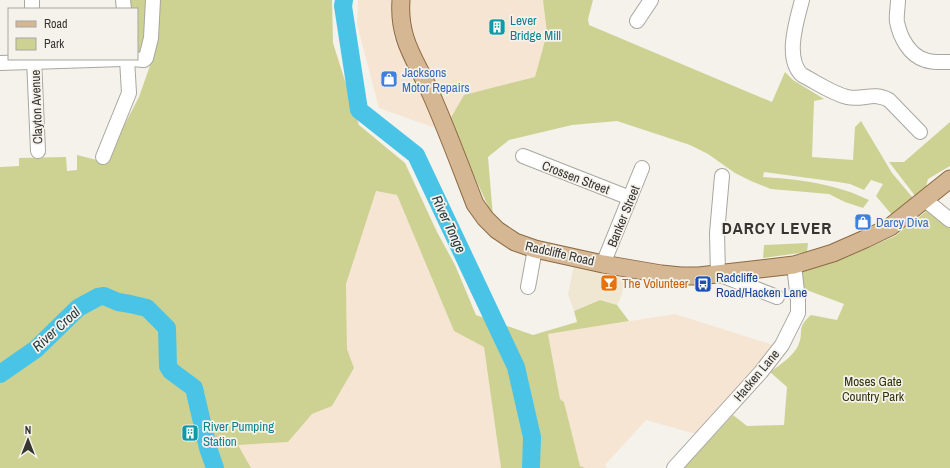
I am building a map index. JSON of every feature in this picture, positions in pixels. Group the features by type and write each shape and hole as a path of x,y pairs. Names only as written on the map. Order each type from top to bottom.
{"main road":[{"name":"Radcliffe Road","path":"401,0 400,19 404,37 431,94 476,204 497,230 514,242 535,249 603,264 681,276 718,274 794,264 833,252 866,240 882,232 950,179"}],"street":[{"path":"138,60 144,60 146,58 151,38 153,0"},
{"path":"638,21 651,0"},
{"path":"802,0 793,38 794,58 798,71 802,75 836,94 857,99 876,95 889,100 920,132"},
{"path":"898,0 897,21 902,39 911,52 924,60 950,62"},
{"path":"0,63 79,60"},
{"path":"103,157 129,93 127,60"},
{"name":"Clayton Avenue","path":"34,61 38,151"},
{"name":"Crossen Street","path":"523,156 630,198"},
{"name":"Banker Street","path":"603,264 642,168"},
{"path":"722,176 717,233 718,274 777,297"},
{"path":"922,201 950,220"},
{"path":"528,287 535,249"},
{"name":"Hacken Lane","path":"674,468 762,372 782,345 798,313 794,264"}],"shaded area":[{"path":"358,0 391,0 394,38 438,129 379,108 357,24"},
{"path":"406,0 543,0 547,33 535,77 508,84 449,121 410,32"},
{"path":"375,191 397,195 454,331 484,347 501,468 251,468 238,445 288,442 312,414 332,406 354,368 347,349 346,284"},
{"path":"574,264 626,278 621,297 617,305 600,300 574,311 568,294"},
{"path":"675,314 773,345 750,375 696,434 646,420 605,465 607,468 580,467 564,402 560,399 548,334"}],"green space":[{"path":"127,0 332,0 333,43 359,125 405,163 437,232 455,265 476,315 533,335 577,322 574,311 600,300 617,305 629,321 548,334 560,399 564,402 580,466 585,468 501,468 484,347 454,331 397,195 376,191 346,284 347,349 354,368 332,406 312,414 288,442 238,445 251,468 0,468 0,167 19,166 19,158 66,157 67,171 77,170 77,155 105,162 139,97 153,57 138,56 138,8 127,8"},
{"path":"543,0 593,0 588,19 589,25 772,102 785,72 793,80 824,99 814,101 812,157 853,160 855,127 861,121 892,173 913,198 892,215 876,196 883,184 871,180 864,190 850,184 764,172 763,177 817,183 844,190 869,200 863,208 845,202 829,194 771,189 735,173 708,154 690,145 617,121 572,125 509,140 488,157 493,217 449,121 464,95 535,77 547,33"},
{"path":"950,122 950,166 928,179 925,190 916,197 889,162 904,162"},
{"name":"Moses Gate Country Park","path":"929,209 950,226 950,468 684,468 733,415 747,426 784,425 787,387 770,372 786,360 798,346 803,324 811,315 837,320 844,304 804,289 802,268 854,254 895,236"},
{"path":"808,243 807,252 763,258 764,245"}],"waterway":[{"name":"River Tonge","path":"344,0 343,6 359,110 416,155 516,367 532,437 531,468"},
{"name":"River Croal","path":"0,374 36,349 78,308 98,297 104,296 118,302 147,308 167,328 168,366 171,371 194,388 208,448 215,468"}],"place":[{"name":"Lever Bridge Mill","path":"497,27"},
{"name":"Jacksons Motor Repairs","path":"389,79"},
{"name":"Darcy Diva","path":"863,222"},
{"name":"The Volunteer","path":"609,283"},
{"name":"Radcliffe Road/Hacken Lane","path":"703,284"},
{"name":"River Pumping Station","path":"190,433"}],"district":[{"name":"DARCY LEVER","path":"777,228"}]}
